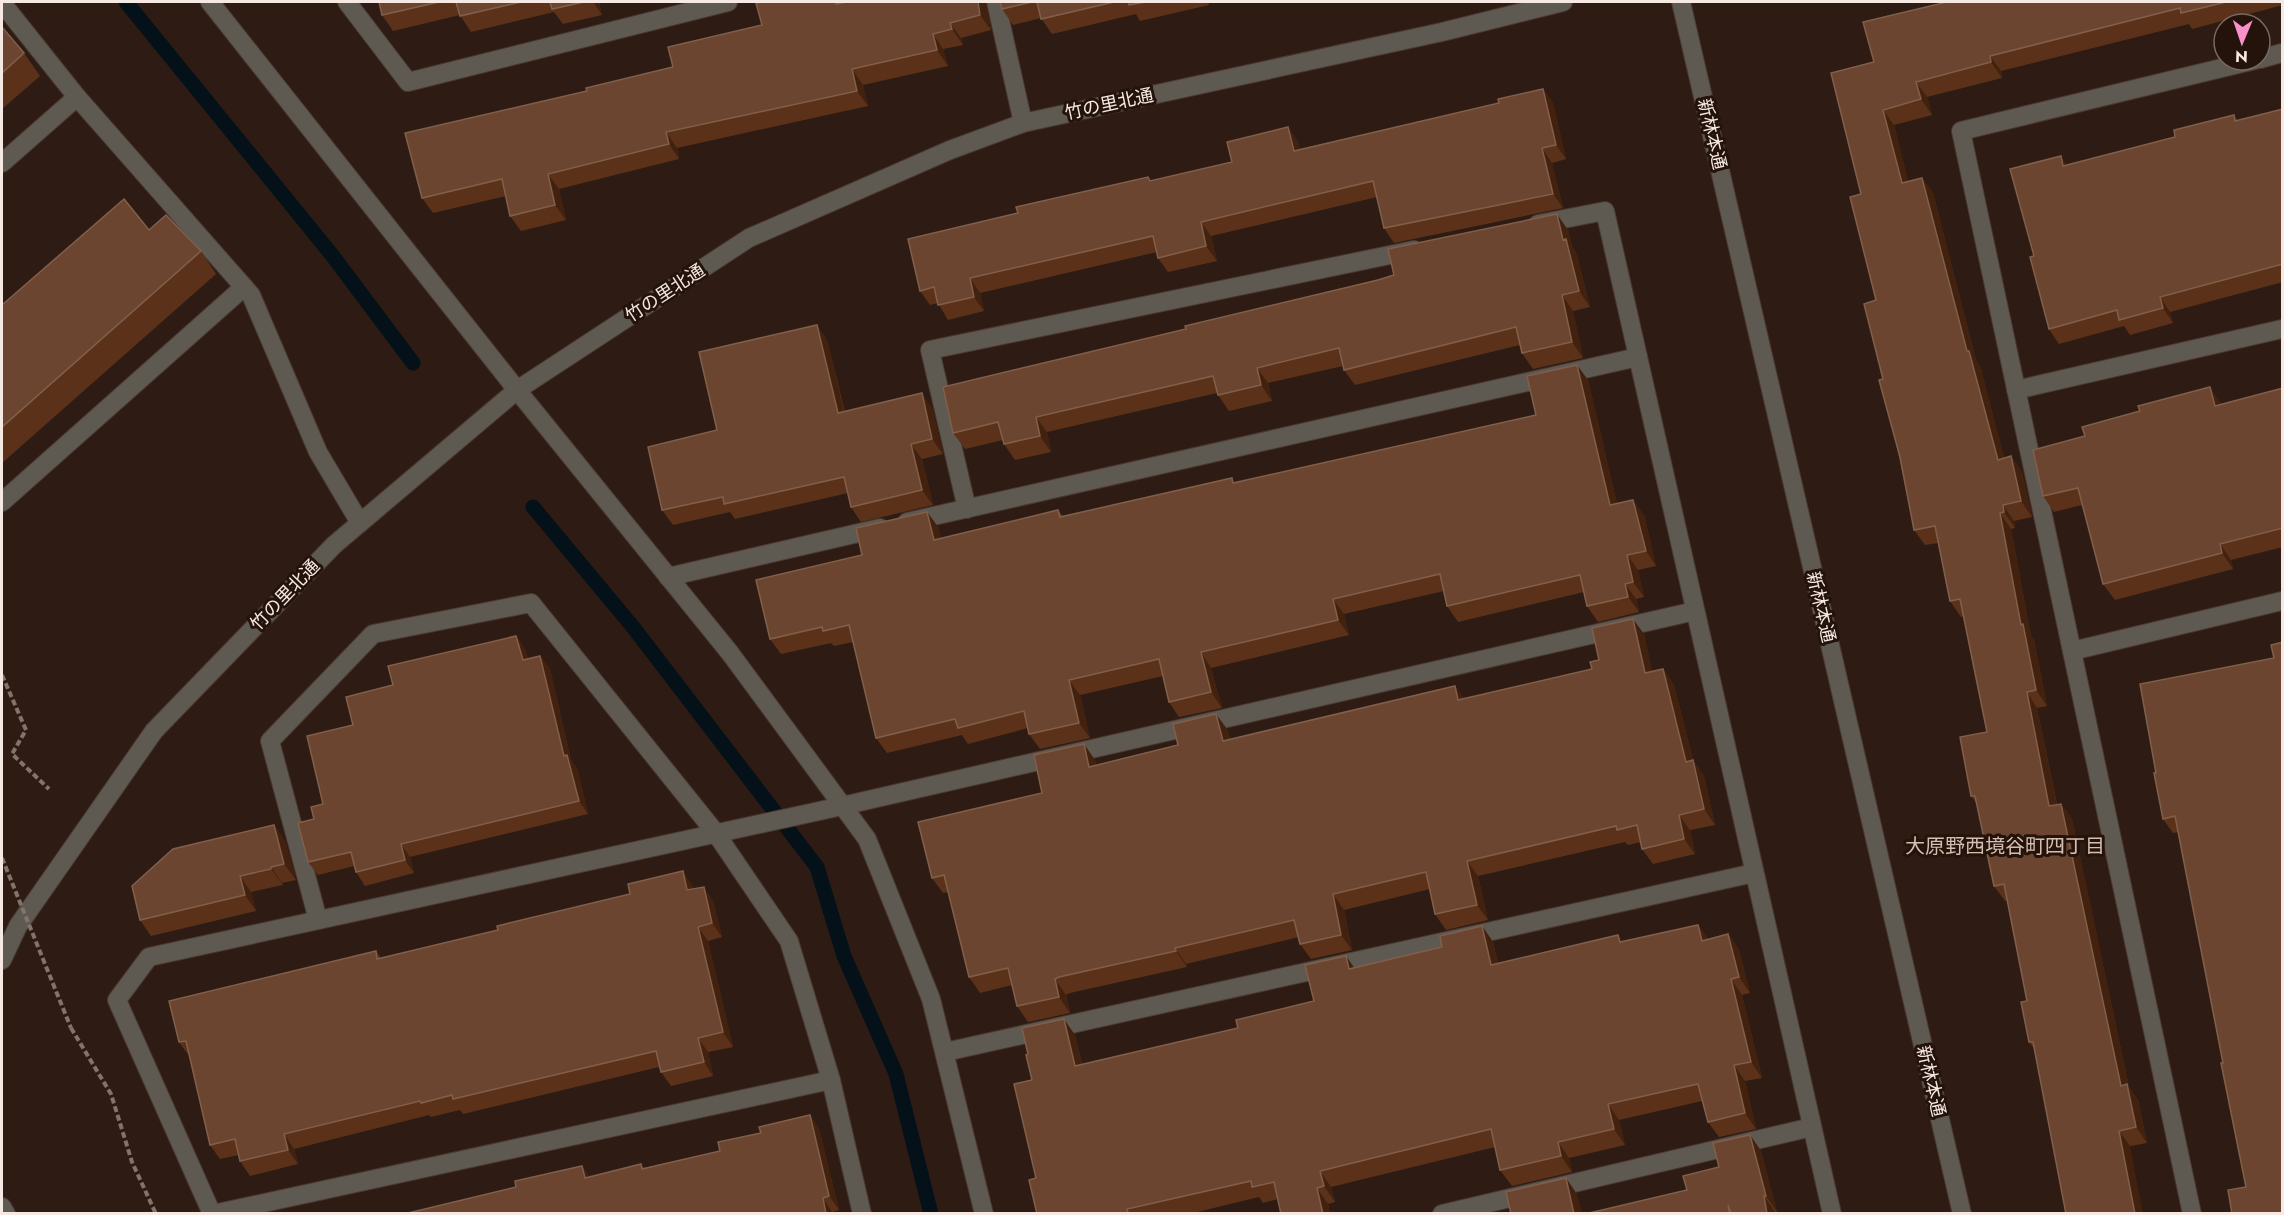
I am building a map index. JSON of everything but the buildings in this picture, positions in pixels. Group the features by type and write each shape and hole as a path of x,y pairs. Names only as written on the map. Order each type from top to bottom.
{"street":[{"path":"210,2 517,390 730,653 867,839 931,999 984,1214"},
{"path":"347,2 408,82 728,2"},
{"path":"996,2 1023,123"},
{"name":"竹の里北通","path":"2,960 18,926 154,731 333,545 517,390 749,238 950,150 1023,123 1442,32 1563,2"},
{"name":"新林本通","path":"1681,2 1962,1214"},
{"path":"2,3 77,97 251,295 318,452 360,523"},
{"path":"2192,1214 1961,130 2212,70"},
{"path":"2,163 77,97"},
{"path":"1523,227 1605,211 1832,1214"},
{"path":"967,509 930,350 1430,247"},
{"path":"2,502 244,287"},
{"path":"2016,390 2283,329"},
{"path":"668,577 1638,357"},
{"path":"2072,651 2283,602"},
{"path":"318,920 270,741 373,634 531,603 715,832 789,941 831,1080 862,1214"},
{"path":"831,1080 213,1214 117,1000 149,957 842,806 1695,611"},
{"path":"945,1052 1754,873"},
{"path":"1442,1214 1812,1127"},
{"path":"2,1207 6,1214"}],"path":[{"path":"2,675 26,730 12,754 49,789"},
{"path":"2,858 71,1028 111,1094 132,1162 156,1214"}],"waterway":[{"path":"126,2 332,255 413,363"},
{"path":"533,507 633,627 817,867 844,956 896,1074 931,1214"}],"district":[{"name":"大原野西境谷町四丁目","path":"2005,846"}]}
